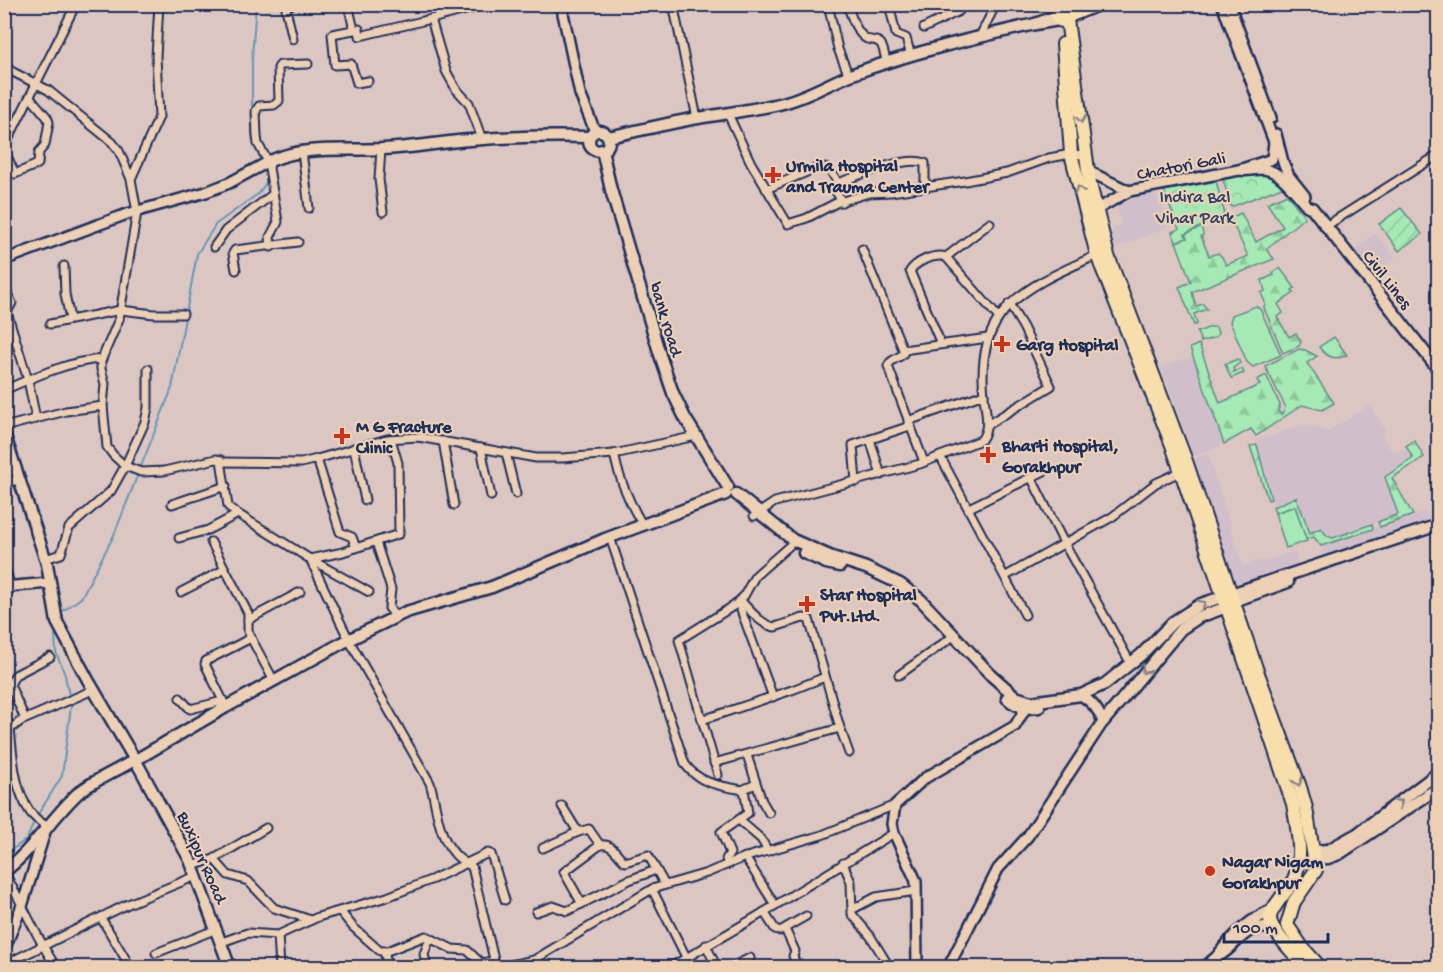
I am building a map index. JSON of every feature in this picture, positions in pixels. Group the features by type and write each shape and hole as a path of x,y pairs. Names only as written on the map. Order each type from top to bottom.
{"main road":[{"path":"609,137 697,118 784,103 849,76 980,36 1035,24 1082,4"},
{"path":"1063,13 1099,4"},
{"path":"1063,13 1071,154 1097,255 1142,354"},
{"path":"1063,13 1085,155 1108,256 1229,599 1287,781 1298,831 1298,856 1295,877 1273,910 1270,921 1281,927 1321,968"},
{"path":"269,161 288,153 381,149 482,139 605,132 609,137 607,147 596,151 591,147 592,134"},
{"name":"bank road","path":"602,150 611,190 673,393 730,493 756,514"},
{"name":"Civil Lines","path":"1312,208 1438,369"},
{"name":"Buxipur Road","path":"4,433 45,559 57,622 93,690 135,760 194,871 231,968"},
{"path":"4,872 18,861 47,830 76,794 225,704 406,612 492,587 642,524 730,493"},
{"path":"756,514 793,540 832,557 866,568 900,584 921,600 1012,703 1037,707 1105,684 1131,664 1173,622 1201,604 1229,599 1438,531"},
{"path":"756,514 789,546 826,563 862,572 896,589 917,604 953,637"},
{"path":"1103,722 1181,628 1229,599 1438,525"},
{"path":"1229,599 1300,787 1306,808 1314,860"},
{"path":"1281,927 1314,860 1357,834 1438,773"},
{"path":"1298,856 1314,860 1339,854 1438,788"},
{"path":"1217,957 1247,924 1273,910"},
{"path":"1204,967 1228,950 1252,928 1281,927"},
{"path":"1281,927 1307,968"}],"street":[{"path":"30,97 50,122 45,145 39,152 38,164 15,174 4,148 76,4"},
{"path":"131,178 159,117 156,57 159,4"},
{"path":"293,39 286,9 294,4"},
{"path":"348,4 354,30"},
{"path":"368,81 357,83 351,64 335,65 332,34 359,29 360,36 489,4"},
{"path":"561,4 580,94 592,134"},
{"path":"674,4 697,118"},
{"path":"828,4 838,49 849,76"},
{"path":"847,4 852,20 861,34 881,44 887,64"},
{"path":"889,4 896,34 906,38 911,56"},
{"path":"924,28 959,11 964,4"},
{"path":"980,36 996,4"},
{"path":"1222,4 1274,142 1269,165 1272,172 1284,180 1307,206 1312,208"},
{"path":"1229,4 1280,143 1284,167 1281,172 1277,173 1264,169 1239,170"},
{"path":"431,19 446,71 456,89 469,103 482,139"},
{"path":"271,247 270,237 278,222 269,161 258,144 256,111 259,106 274,105 279,101 278,68 280,65 308,64"},
{"path":"4,66 37,83 112,142 119,150 131,178 137,212 117,328 102,359 101,369 105,384 103,406 107,447 125,466 139,471 164,471 216,459 223,462 301,463 391,438 418,437 545,458 614,454 696,436"},
{"path":"728,114 742,147 788,224 870,193 1007,173 1049,158 1071,154 1085,155"},
{"path":"381,149 379,179 383,212"},
{"path":"302,152 309,208"},
{"path":"1326,226 1438,155"},
{"path":"1239,170 1278,158 1311,203 1312,208"},
{"path":"4,260 63,237 221,186 269,161"},
{"path":"842,202 834,188 838,183 890,166 915,161 925,163 925,186"},
{"path":"766,189 819,167 826,167 832,172 838,183"},
{"name":"Chatori Gali","path":"1096,210 1129,191 1239,170"},
{"path":"1088,171 1129,191"},
{"path":"214,247 226,230 273,194"},
{"path":"946,257 990,223"},
{"path":"236,270 233,253 235,250 298,242"},
{"path":"862,249 903,350 902,356 890,362 888,366 924,462"},
{"path":"756,514 775,502 881,475 924,462 981,440 985,435 987,425 982,361 988,338 998,317 1009,304 1049,278 1097,255"},
{"path":"941,344 910,271 914,266 934,256 946,257 998,317"},
{"path":"64,266 65,294 70,320"},
{"path":"4,286 12,303 7,312 28,380 36,418"},
{"path":"987,425 1051,386 1023,327 1009,304"},
{"path":"50,324 121,310 154,314 183,314"},
{"path":"903,350 988,338"},
{"path":"4,390 87,361 102,359"},
{"path":"45,559 61,554 69,528 111,491 125,466 145,422 148,408 148,369"},
{"path":"856,482 852,447 855,444 984,394"},
{"path":"4,427 74,409 103,406"},
{"path":"310,559 396,536 399,531 398,463 391,438"},
{"path":"870,439 881,475"},
{"path":"443,441 454,505"},
{"path":"354,448 365,500"},
{"path":"481,448 490,496"},
{"path":"506,453 516,494"},
{"path":"614,454 626,493 642,524"},
{"path":"940,456 1025,615"},
{"path":"317,459 340,532 352,537 356,548"},
{"path":"223,462 228,506 310,559 369,592"},
{"path":"1006,576 1112,517 1182,466"},
{"path":"969,508 1048,469"},
{"path":"1031,477 1064,543 1131,664"},
{"path":"4,483 18,480"},
{"path":"172,504 226,486"},
{"path":"179,538 208,530 238,514"},
{"path":"610,537 685,764 690,772 704,781 743,790 756,784"},
{"path":"211,542 248,613 251,638 274,681"},
{"path":"376,542 391,589 389,608 396,617"},
{"path":"718,775 679,640 682,636 722,615 739,601 755,576 789,546"},
{"path":"310,559 349,640 430,783 443,837 455,855 472,867 495,965"},
{"path":"4,563 8,589 50,583"},
{"path":"181,592 225,569"},
{"path":"248,620 300,592"},
{"path":"739,601 771,626 775,627 803,618 809,619 849,753"},
{"path":"739,601 773,697"},
{"path":"899,675 953,637"},
{"path":"180,698 190,709 225,704 205,664 206,661 251,638"},
{"path":"25,719 10,685 11,680 15,675 50,657"},
{"path":"702,720 773,697 825,676"},
{"path":"4,950 23,903 47,830 30,812 16,777 10,729 25,719 93,690"},
{"path":"948,968 998,869 1028,836 1103,722 1092,702 1075,695"},
{"path":"340,911 364,938 377,949 384,951 423,936 452,949 467,950 481,963 510,965 534,960 652,889 822,835 895,805 925,778 1015,726 1027,705"},
{"path":"714,763 840,728"},
{"path":"747,755 756,784 769,813"},
{"path":"728,864 726,859 730,853 721,832 748,811 743,790"},
{"path":"895,805 892,824 894,833 916,881 917,968"},
{"path":"562,806 578,832"},
{"path":"739,820 761,839 768,851"},
{"path":"4,965 163,888 266,828"},
{"path":"543,848 589,829 600,845"},
{"path":"674,966 894,833"},
{"path":"582,904 564,872 600,845 609,844 625,862 648,855 665,885"},
{"path":"222,942 247,933 278,935 311,920 387,897 490,853 505,900"},
{"path":"745,858 775,905"},
{"path":"214,860 228,875 248,881 274,908 311,920"},
{"path":"843,863 851,882 854,916 871,937 890,968"},
{"path":"536,912 553,906 567,912 629,880 656,870"},
{"path":"4,872 23,903 43,947 57,968"},
{"path":"652,889 686,957"},
{"path":"853,909 876,897 916,891"},
{"path":"764,912 777,931 785,929 806,916"},
{"path":"101,918 131,968"},
{"path":"156,953 217,929"},
{"path":"785,929 795,951 793,956 797,968"},
{"path":"278,935 280,968"},
{"path":"428,968 424,954 430,938"},
{"path":"706,945 717,968"},
{"path":"384,951 388,968"},
{"path":"730,968 750,958"}],"shaded area":[{"path":"1154,191 1159,205 1162,204 1170,226 1116,248 1110,234 1114,233 1113,229 1121,225 1116,205"},
{"path":"1375,233 1395,257 1374,274 1355,249"},
{"path":"1193,356 1224,444 1193,457 1161,367"},
{"path":"1370,405 1385,430 1382,434 1390,449 1396,452 1406,449 1413,458 1385,477 1398,514 1333,538 1310,533 1296,497 1273,507 1256,439 1269,437 1303,424 1328,431"},
{"path":"1208,454 1243,566 1259,560 1261,563 1294,551 1298,564 1242,584 1233,579 1194,459"},
{"path":"1426,511 1430,520 1324,556 1321,546"}],"green space":[{"path":"1250,172 1268,175 1282,187 1231,207 1223,179"},
{"name":"Indira Bal Vihar Park","path":"1216,181 1224,211 1223,216 1185,234 1187,238 1176,242 1172,232 1179,229 1164,191"},
{"path":"1287,194 1305,217 1266,249 1274,259 1192,292 1196,306 1203,304 1207,309 1194,314 1197,324 1194,325 1179,287 1191,282 1176,242 1186,238 1185,234 1202,227 1203,235 1201,236 1209,256 1218,253 1226,265 1248,256 1230,218 1241,213 1256,242 1283,227 1267,203"},
{"path":"1401,208 1422,234 1399,251 1379,224"},
{"path":"1280,268 1295,288 1292,290 1294,293 1278,304 1283,313 1277,317 1289,337 1296,333 1301,342 1299,346 1283,353 1264,308 1265,302 1261,293 1265,291 1262,280 1274,275 1273,273"},
{"path":"1256,306 1260,309 1281,355 1253,367 1247,362 1230,322 1232,315"},
{"path":"1216,327 1218,333 1216,337 1201,342 1197,332"},
{"path":"1334,337 1347,355 1339,358 1331,357 1319,347"},
{"path":"1199,344 1220,403 1260,385 1257,380 1266,375 1280,405 1278,411 1281,414 1284,412 1285,406 1265,366 1299,349 1317,356 1307,363 1334,403 1322,410 1302,405 1256,436 1251,429 1224,444 1190,348"},
{"path":"1238,359 1240,363 1233,368 1234,372 1242,369 1244,373 1231,378 1225,364"},
{"path":"1414,440 1424,457 1392,478 1413,515 1380,527 1378,522 1398,514 1385,477 1413,458 1406,446"},
{"path":"1257,445 1271,499 1268,500 1250,446"},
{"path":"1296,497 1310,533 1321,528 1327,536 1333,538 1372,524 1373,529 1321,546 1314,537 1306,539 1295,506 1275,513 1273,507"},
{"path":"1295,506 1307,541 1286,548 1275,513"}],"waterway":[{"path":"255,139 252,134 252,57 256,4"},
{"path":"140,469 172,388 197,254 216,224 258,194 268,180"},
{"path":"60,613 81,598 114,535 138,474"},
{"path":"4,855 27,839 35,819 62,776 71,706 65,675 56,652 55,635"}],"place":[{"name":"Urmila Hospital and Trauma Center","path":"773,175"},
{"name":"Garg Hospital","path":"1002,344"},
{"name":"M G Fracture Clinic","path":"342,436"},
{"name":"Bharti Hospital, Gorakhpur","path":"988,455"},
{"name":"Star Hospital Pvt.Ltd.","path":"807,604"},
{"name":"Nagar Nigam Gorakhpur","path":"1210,871"}]}
